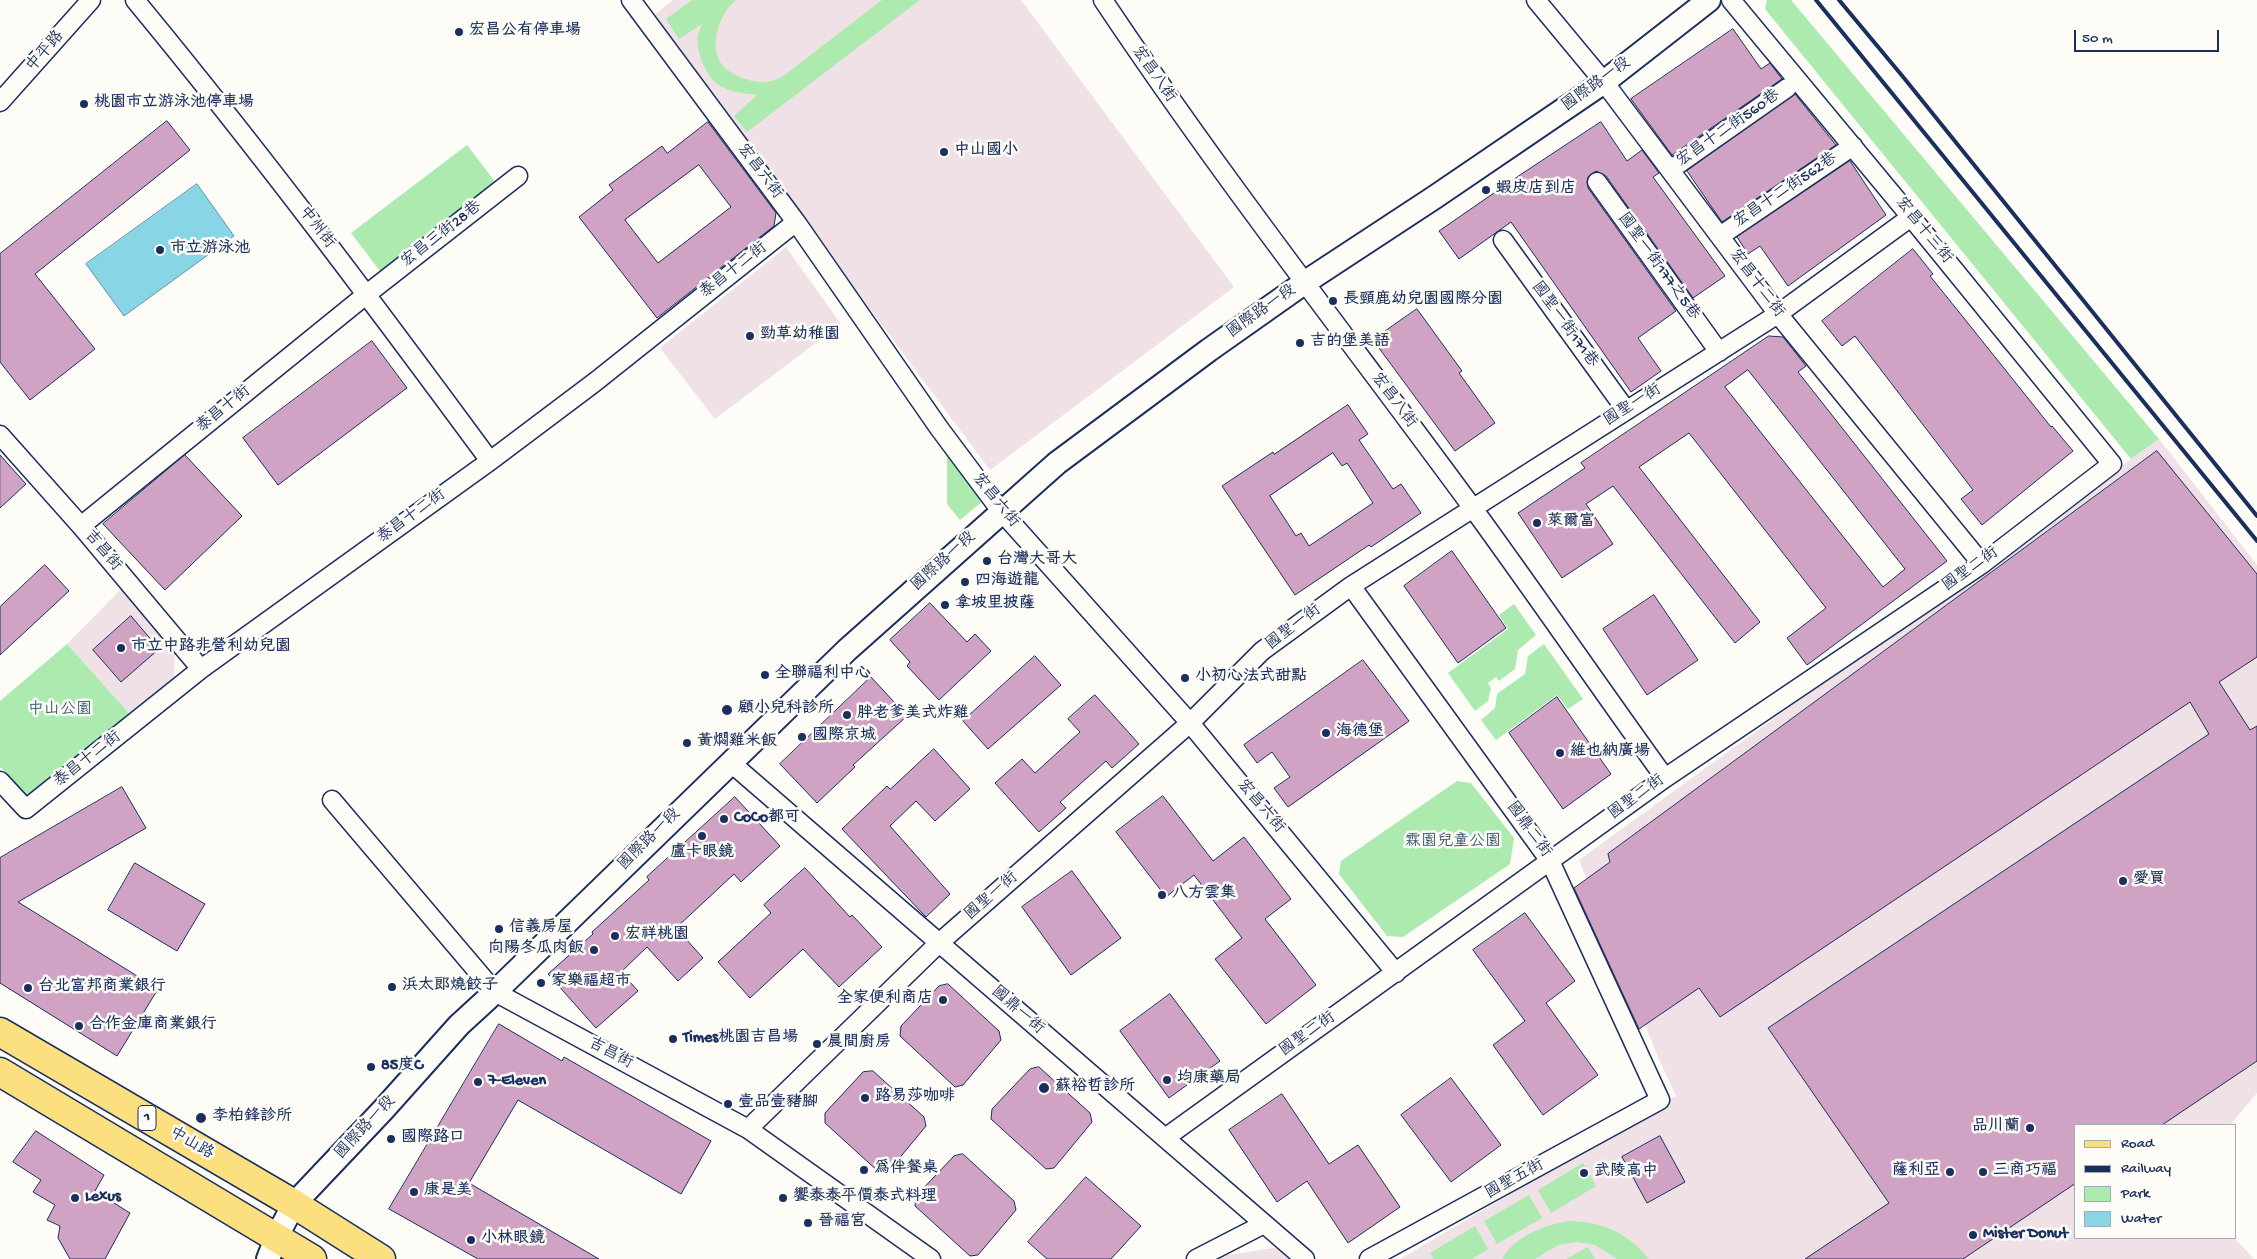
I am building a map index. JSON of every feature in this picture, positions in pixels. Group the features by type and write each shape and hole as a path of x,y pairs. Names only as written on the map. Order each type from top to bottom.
{"main road":[{"name":"中山路","path":"0,1032 294,1204 381,1259"},
{"name":"1","path":"0,1072 146,1161 273,1248 312,1259"}],"street":[{"name":"中平路","path":"0,102 91,0"},
{"name":"中州街","path":"135,0 232,120 367,294 490,461"},
{"name":"宏昌六街","path":"631,0 796,222 939,428 1001,511 1190,722 1396,973"},
{"name":"宏昌八街","path":"1103,0 1157,81 1304,283 1472,508 1664,778"},
{"name":"宏昌十二街","path":"1536,0 1604,82 1778,314 1982,564"},
{"name":"國際路一段","path":"258,1259 273,1248 294,1204 383,1110 459,1025 847,650 1001,511 1057,463 1209,350 1304,283 1436,197 1604,82 1709,0"},
{"name":"宏昌十三街","path":"1731,0 1853,146 2112,464"},
{"name":"宏昌十二街560巷","path":"1670,170 1787,88"},
{"name":"宏昌十二街562巷","path":"1720,236 1853,146"},
{"name":"宏昌三街28巷","path":"367,294 518,176"},
{"name":"國聖一街177之5巷","path":"1597,182 1719,352"},
{"name":"國聖一街","path":"748,1129 939,943 1190,722 1262,651 1351,586 1778,314 1911,217"},
{"name":"泰昌十二街","path":"0,781 26,810 201,669 490,461 595,382 796,222"},
{"name":"國聖一街171巷","path":"1503,240 1626,410"},
{"name":"泰昌十街","path":"81,526 367,294"},
{"name":"吉昌街","path":"0,435 81,526 201,669"},
{"name":"國聖二街","path":"1164,1138 1396,973 1664,778 1982,564 2112,464"},
{"name":"國鼎二街","path":"1351,586 1550,861 1660,1100"},
{"name":"國鼎一街","path":"730,762 1305,1259"},
{"name":"吉昌街","path":"332,800 495,992 748,1129 931,1259"},
{"name":"國聖五街","path":"1369,1259 1660,1100"},
{"path":"1196,1259 1264,1224"}],"shaded area":[{"name":"中山國小","path":"673,0 1021,0 1234,287 990,470 652,17"},
{"name":"勁草幼稚園","path":"786,247 841,324 715,419 660,348"},
{"path":"2159,439 2257,565 2257,1093 2231,1124 2074,1124 2074,1239 2235,1239 2254,1259 1400,1259 1676,1096 1658,1057 1579,860"},
{"name":"市立中路非營利幼兒園","path":"128,582 175,651 174,677 129,713 67,644"},
{"path":"1280,1247 1289,1259 1219,1259 1227,1255"}],"green space":[{"path":"692,0 736,0 720,22 717,32 716,51 719,60 724,67 738,76 750,81 769,82 782,77 882,0 920,0 747,132 734,116 757,95 726,89 717,83 707,72 698,49 698,35 702,24 679,39 666,19"},
{"path":"1767,0 1791,0 2159,439 2131,459 1765,9"},
{"path":"467,145 499,187 383,275 351,233"},
{"path":"947,448 983,501 960,520 947,504"},
{"path":"1514,604 1536,635 1518,650 1515,669 1499,681 1496,677 1488,683 1491,688 1488,701 1475,711 1448,673 1508,629 1499,615"},
{"name":"中山公園","path":"67,644 129,713 32,799 0,767 0,701"},
{"path":"1544,644 1583,699 1568,709 1557,695 1496,740 1481,720 1495,708 1497,694 1525,674 1528,656"},
{"name":"霖園兒童公園","path":"1457,781 1471,783 1514,838 1510,864 1403,937 1387,936 1339,874 1341,861"},
{"path":"1583,1163 1596,1186 1551,1213 1538,1190"},
{"path":"1529,1195 1542,1218 1497,1244 1484,1221"},
{"path":"1568,1221 1603,1226 1613,1230 1632,1242 1649,1259 1617,1259 1595,1245 1577,1242 1558,1245 1535,1259 1502,1259 1522,1238 1540,1229"},
{"path":"1475,1226 1488,1249 1472,1259 1434,1259 1430,1253"},
{"path":"1588,1247 1595,1259 1566,1259"}],"water":[{"name":"市立游泳池","path":"197,184 234,236 124,316 86,264"}],"building":[{"path":"1733,29 1761,69 1770,63 1782,79 1672,155 1631,99"},
{"path":"1795,94 1836,145 1722,222 1687,171"},
{"path":"167,121 190,150 35,274 95,349 30,400 0,362 0,254"},
{"path":"708,122 776,213 774,226 657,318 579,217 613,190 609,185 662,146 667,153","holes":["699,165 731,207 658,263 625,220"]},
{"path":"1601,122 1627,161 1642,150 1659,173 1653,177 1725,276 1693,298 1606,176 1596,171 1588,177 1588,188 1676,311 1638,338 1661,371 1631,392 1511,222 1459,259 1439,231"},
{"path":"1850,161 1886,215 1788,286 1760,246 1748,254 1737,237"},
{"path":"1913,249 1933,274 1930,276 2051,427 2073,451 1982,525 1961,499 1973,490 1855,336 1842,346 1822,321"},
{"path":"1417,309 1462,371 1459,373 1495,423 1455,451 1373,340"},
{"path":"1769,336 1783,337 1806,366 1798,372 1947,561 1807,665 1787,638 1826,608 1689,433 1639,467 1760,622 1735,643 1613,486 1586,504 1613,544 1562,578 1518,513 1585,468 1581,463","holes":["1748,370 1905,569 1883,587 1725,387"]},
{"path":"372,341 407,388 278,485 243,438"},
{"path":"1348,405 1368,434 1359,440 1393,489 1401,484 1421,513 1371,547 1369,545 1295,595 1222,486 1273,452 1274,454","holes":["1333,453 1342,466 1347,463 1373,503 1309,546 1301,533 1296,536 1270,496"]},
{"path":"2157,451 2257,574 2257,657 2219,682 2250,730 2257,726 2257,1061 2163,1124 2074,1124 2074,1184 1963,1259 1805,1259 1889,1203 1768,1028 2209,734 2190,702 1720,1017 1699,988 1639,1029 1574,888 1610,862 1608,854"},
{"path":"0,455 26,484 0,508"},
{"path":"185,455 242,516 165,590 103,524"},
{"path":"1452,551 1506,628 1458,663 1404,586"},
{"path":"45,565 69,591 0,655 0,607"},
{"path":"1654,595 1698,660 1647,695 1603,629"},
{"path":"930,603 967,642 975,634 991,651 939,700 907,666 910,662 890,640"},
{"path":"131,616 159,649 121,682 93,650"},
{"path":"1035,656 1061,685 988,749 963,721"},
{"name":"海德堡","path":"1363,660 1409,721 1288,807 1274,788 1290,777 1272,752 1257,763 1244,745"},
{"path":"871,677 907,716 853,765 855,767 817,803 780,764"},
{"path":"1095,695 1139,744 1112,768 1106,761 1060,802 1066,808 1039,832 995,783 1022,759 1035,773 1080,732 1068,719"},
{"name":"維也納廣場","path":"1557,697 1611,774 1563,809 1509,733"},
{"path":"934,749 970,789 935,821 916,801 890,826 950,894 926,917 842,829 887,786 890,789"},
{"path":"122,787 146,828 18,902 158,989 117,1056 0,983 0,858"},
{"path":"1163,796 1213,861 1244,837 1291,899 1265,919 1316,985 1266,1024 1215,959 1242,938 1194,875 1166,897 1116,832"},
{"path":"735,797 780,846 741,882 734,874 676,928 703,958 678,981 647,947 621,972 638,991 596,1028 548,974 649,880 647,877"},
{"path":"135,863 205,904 177,951 108,910"},
{"path":"805,868 850,917 852,915 882,947 839,987 803,949 750,998 718,962 771,913 764,905"},
{"path":"1072,871 1121,938 1071,975 1022,907"},
{"path":"1525,913 1575,981 1546,1003 1598,1075 1543,1115 1493,1045 1525,1021 1473,950"},
{"path":"948,984 999,1031 1001,1040 963,1085 955,1087 900,1036 901,1026 939,986"},
{"path":"1170,994 1220,1061 1169,1098 1120,1031"},
{"path":"499,1024 562,1061 564,1057 711,1141 681,1194 518,1100 469,1183 599,1259 478,1259 389,1209"},
{"path":"1039,1067 1090,1113 1092,1122 1054,1168 1046,1169 991,1119 992,1109 1030,1069"},
{"path":"873,1071 924,1117 926,1126 888,1172 880,1173 825,1123 825,1113 863,1072"},
{"path":"1451,1078 1501,1145 1451,1182 1401,1115"},
{"path":"1282,1094 1329,1164 1358,1145 1400,1207 1348,1243 1307,1181 1277,1202 1229,1130"},
{"name":"Lexus","path":"36,1131 104,1175 95,1191 130,1213 105,1259 70,1259 58,1238 60,1226 47,1220 55,1205 33,1192 41,1180 13,1162"},
{"path":"1660,1136 1685,1182 1647,1203 1622,1157"},
{"path":"963,1154 1014,1201 1016,1210 978,1255 970,1256 915,1206 916,1196 954,1156"},
{"path":"1086,1177 1141,1226 1111,1259 1047,1259 1028,1242"}],"railway":[{"path":"1816,0 2257,541"},
{"path":"1839,0 2257,516"}],"place":[{"name":"宏昌公有停車場","path":"459,32"},
{"name":"桃園市立游泳池停車場","path":"84,104"},
{"name":"中山國小","path":"944,152"},
{"name":"蝦皮店到店","path":"1486,190"},
{"name":"市立游泳池","path":"160,250"},
{"name":"長頸鹿幼兒園國際分園","path":"1333,301"},
{"name":"勁草幼稚園","path":"750,336"},
{"name":"吉的堡美語","path":"1300,343"},
{"name":"萊爾富","path":"1537,523"},
{"name":"台灣大哥大","path":"987,561"},
{"name":"四海遊龍","path":"965,582"},
{"name":"拿坡里披薩","path":"945,605"},
{"name":"市立中路非營利幼兒園","path":"121,648"},
{"name":"全聯福利中心","path":"765,675"},
{"name":"小初心法式甜點","path":"1185,678"},
{"name":"顧小兒科診所","path":"727,710"},
{"name":"胖老爹美式炸雞","path":"847,715"},
{"name":"海德堡","path":"1326,733"},
{"name":"國際京城","path":"802,737"},
{"name":"黃燜雞米飯","path":"687,743"},
{"name":"維也納廣場","path":"1560,753"},
{"name":"CoCo都可","path":"724,819"},
{"name":"盧卡眼鏡","path":"702,836"},
{"name":"愛買","path":"2123,881"},
{"name":"八方雲集","path":"1162,895"},
{"name":"信義房屋","path":"499,929"},
{"name":"宏祥桃園","path":"615,936"},
{"name":"向陽冬瓜肉飯","path":"594,950"},
{"name":"家樂福超市","path":"541,983"},
{"name":"浜太郎燒餃子","path":"392,987"},
{"name":"台北富邦商業銀行","path":"28,988"},
{"name":"全家便利商店","path":"943,1000"},
{"name":"合作金庫商業銀行","path":"79,1026"},
{"name":"Times桃園吉昌場","path":"673,1039"},
{"name":"晨間廚房","path":"817,1044"},
{"name":"85度C","path":"371,1067"},
{"name":"均康藥局","path":"1167,1080"},
{"name":"7-Eleven","path":"478,1082"},
{"name":"蘇裕哲診所","path":"1044,1088"},
{"name":"路易莎咖啡","path":"865,1098"},
{"name":"壹品壹豬腳","path":"728,1104"},
{"name":"李柏鋒診所","path":"201,1118"},
{"name":"品川蘭","path":"2030,1128"},
{"name":"國際路口","path":"391,1139"},
{"name":"為伴餐桌","path":"864,1170"},
{"name":"薩利亞","path":"1950,1172"},
{"name":"三商巧福","path":"1983,1172"},
{"name":"武陵高中","path":"1584,1173"},
{"name":"康是美","path":"414,1192"},
{"name":"Lexus","path":"75,1198"},
{"name":"饗泰泰平價泰式料理","path":"783,1198"},
{"name":"晉福宮","path":"808,1223"},
{"name":"Mister Donut","path":"1973,1235"},
{"name":"小林眼鏡","path":"471,1240"}]}
